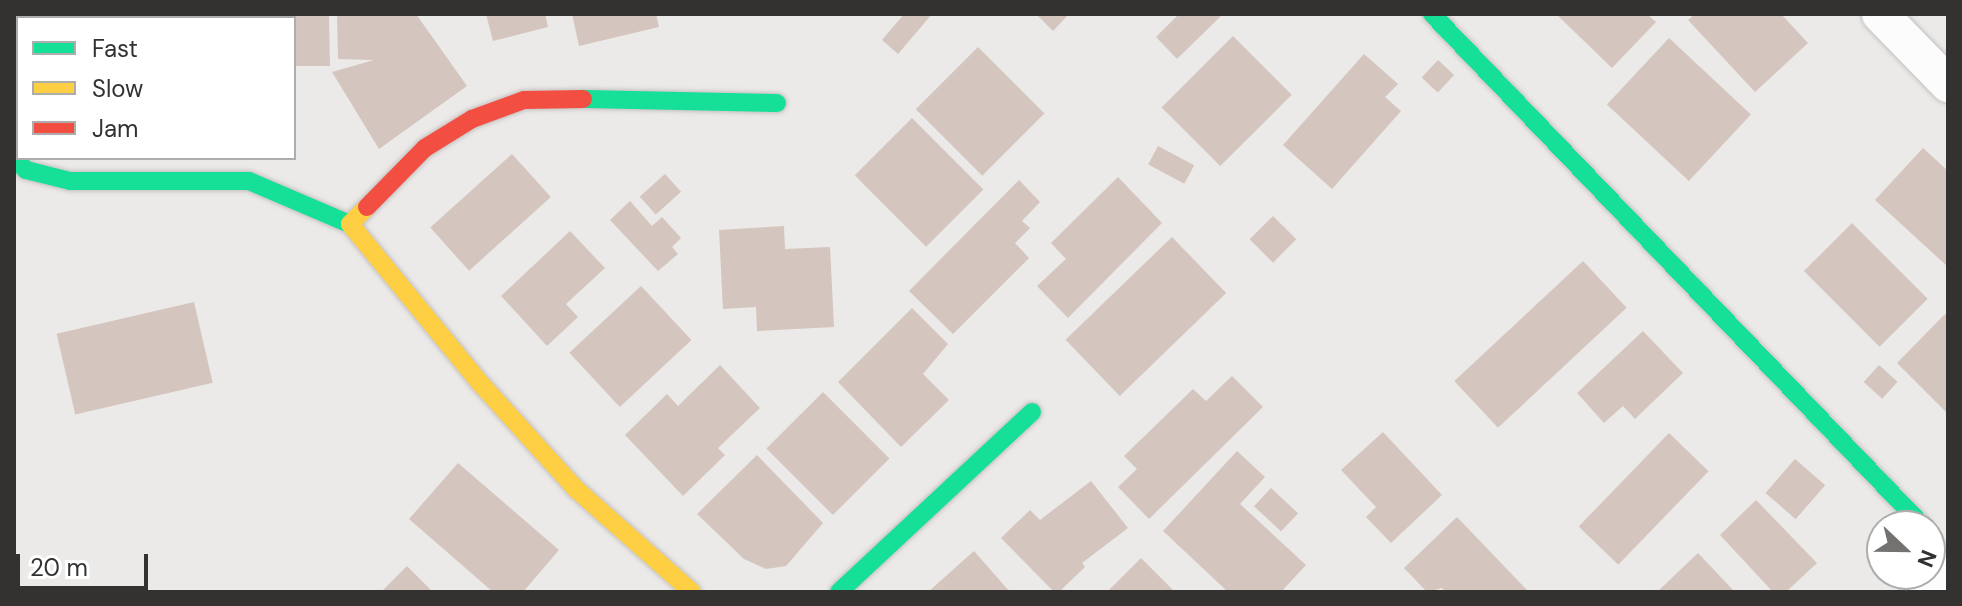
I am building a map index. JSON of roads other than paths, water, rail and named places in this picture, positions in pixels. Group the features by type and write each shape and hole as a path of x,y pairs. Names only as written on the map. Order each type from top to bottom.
{"street":[{"path":"1432,14 1908,510"},
{"path":"1880,14 1948,84"},
{"path":"350,224 425,148 472,119 524,100 647,98 777,103"},
{"path":"14,158 26,170 70,181 249,181 350,224 481,384 576,489 692,592"},
{"path":"839,592 1032,412"},
{"path":"1919,592 1948,563"}]}
